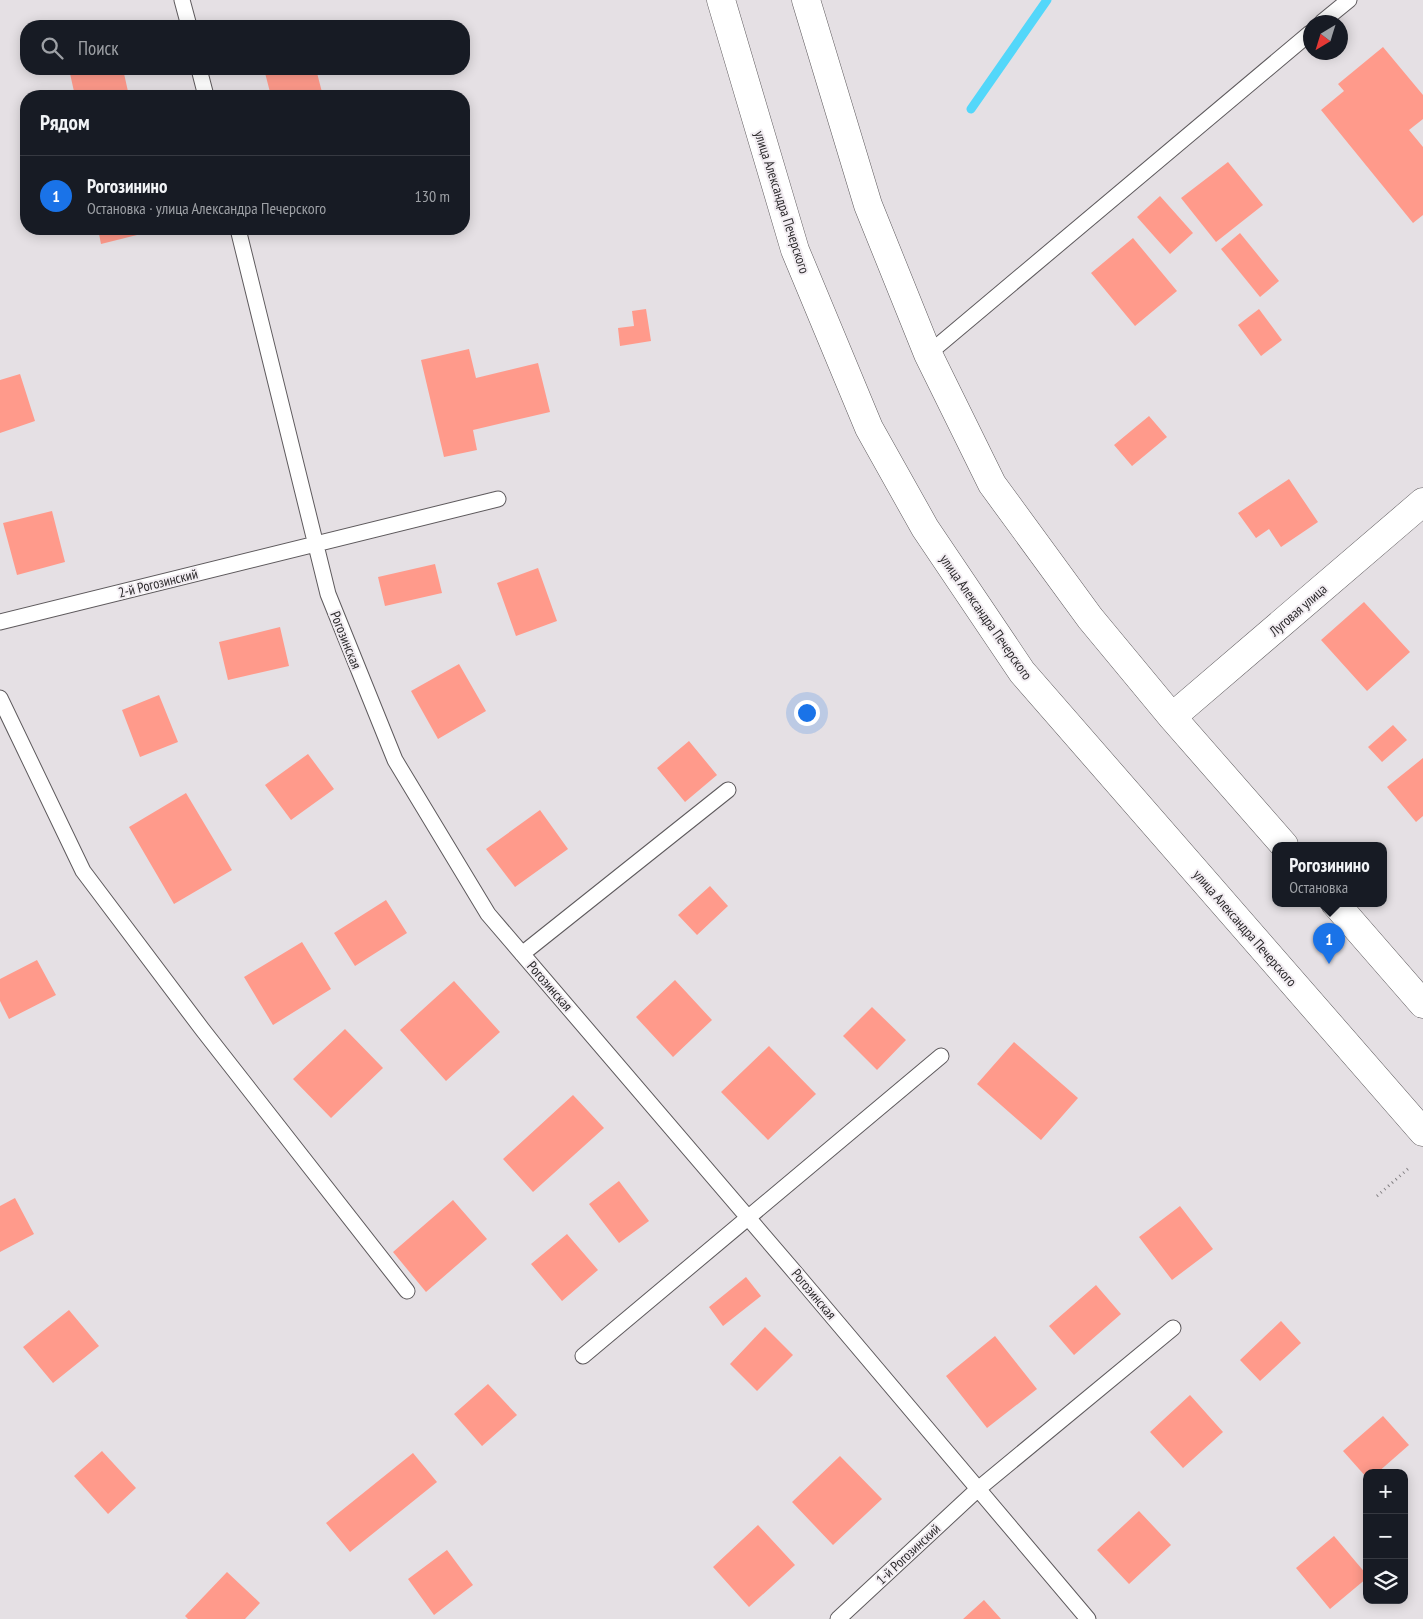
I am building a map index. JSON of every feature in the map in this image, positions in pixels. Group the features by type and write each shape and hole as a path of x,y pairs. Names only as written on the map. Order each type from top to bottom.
{"street":[{"name":"улица Александра Печерского","path":"721,0 795,250 869,428 925,528 1022,672 1423,1132"},
{"path":"806,0 868,205 928,354 992,484 1090,618 1281,842"},
{"name":"Луговая улица","path":"1172,716 1423,502"},
{"path":"1338,907 1423,1004"}],"lane":[{"path":"182,0 187,20"},
{"path":"1331,15 1349,0"},
{"path":"928,354 1303,38"},
{"path":"201,75 204,90"},
{"name":"Рогозинская","path":"239,235 328,594 395,760 488,914 749,1218 1088,1619"},
{"name":"2-й Рогозинский","path":"0,622 498,499"},
{"path":"0,698 83,871 202,1029 406,1291"},
{"path":"522,954 728,790"},
{"path":"583,1356 941,1056"},
{"name":"1-й Рогозинский","path":"838,1619 978,1489 1174,1328"}],"path":[{"path":"1377,1196 1409,1168"}],"building":[{"path":"1383,47 1423,95 1423,119 1409,130 1423,147 1423,215 1413,223 1321,110 1344,91 1338,84"},
{"path":"70,75 124,75 128,90 74,90"},
{"path":"266,75 318,75 321,90 269,90"},
{"path":"1228,162 1263,205 1216,242 1181,198"},
{"path":"1160,196 1193,233 1170,254 1137,217"},
{"path":"1240,233 1279,281 1260,297 1221,249"},
{"path":"99,235 137,235 101,244"},
{"path":"1133,238 1177,291 1135,326 1091,273"},
{"path":"646,309 651,341 620,346 618,328 634,326 632,311"},
{"path":"1259,309 1282,340 1261,356 1238,325"},
{"path":"469,349 476,378 538,363 550,412 473,430 477,450 444,457 421,360"},
{"path":"20,374 35,421 0,433 0,380"},
{"path":"1149,416 1167,437 1132,466 1114,445"},
{"path":"1289,479 1318,522 1281,547 1269,529 1256,538 1238,513"},
{"path":"52,511 65,562 17,575 3,523"},
{"path":"435,564 442,593 385,606 378,577"},
{"path":"538,568 557,621 516,636 497,583"},
{"path":"1364,602 1410,652 1367,691 1321,640"},
{"path":"280,627 289,666 228,680 219,642"},
{"path":"459,664 486,711 438,739 411,691"},
{"path":"159,695 178,742 140,757 122,710"},
{"path":"1393,725 1407,740 1382,762 1368,747"},
{"path":"689,741 717,775 685,802 657,768"},
{"path":"308,754 334,789 291,820 265,785"},
{"path":"1423,758 1423,816 1416,822 1387,787"},
{"path":"186,793 232,870 174,904 129,827"},
{"path":"540,810 568,849 515,887 486,849"},
{"path":"710,886 728,906 697,935 678,915"},
{"path":"386,900 407,933 355,966 334,933"},
{"path":"302,942 331,989 273,1025 244,977"},
{"path":"37,960 56,995 9,1019 0,1001 0,979"},
{"path":"675,980 712,1020 673,1057 636,1017"},
{"path":"454,981 500,1032 446,1081 400,1030"},
{"path":"872,1007 906,1040 877,1070 843,1036"},
{"path":"345,1029 383,1068 331,1118 293,1079"},
{"path":"1014,1042 1078,1098 1041,1140 977,1084"},
{"path":"769,1046 816,1094 768,1140 721,1092"},
{"path":"573,1095 604,1128 533,1192 503,1159"},
{"path":"619,1181 649,1221 619,1243 589,1204"},
{"path":"15,1198 34,1234 0,1252 0,1206"},
{"path":"453,1200 487,1239 426,1292 393,1252"},
{"path":"1180,1206 1213,1249 1172,1280 1139,1237"},
{"path":"567,1234 598,1270 562,1301 531,1264"},
{"path":"746,1277 761,1296 723,1326 709,1307"},
{"path":"1096,1285 1121,1314 1074,1355 1049,1326"},
{"path":"69,1310 99,1346 53,1383 23,1347"},
{"path":"1281,1321 1301,1343 1260,1381 1240,1360"},
{"path":"765,1327 793,1355 757,1391 730,1364"},
{"path":"995,1336 1037,1389 987,1428 946,1376"},
{"path":"488,1384 517,1415 482,1446 454,1414"},
{"path":"1190,1395 1223,1432 1183,1468 1150,1432"},
{"path":"1383,1416 1409,1445 1382,1469 1363,1469 1363,1474 1343,1451"},
{"path":"102,1451 136,1488 108,1514 74,1476"},
{"path":"413,1453 437,1482 350,1552 326,1523"},
{"path":"840,1456 882,1499 833,1545 792,1502"},
{"path":"1139,1511 1171,1545 1129,1584 1097,1550"},
{"path":"758,1525 795,1565 749,1607 713,1567"},
{"path":"1334,1536 1363,1570 1363,1581 1330,1609 1296,1568"},
{"path":"447,1550 473,1585 434,1615 408,1579"},
{"path":"227,1572 260,1603 245,1619 188,1619 185,1616"},
{"path":"984,1600 1001,1619 963,1619"}],"waterway":[{"path":"971,109 1047,0"}],"place":[{"name":"Рогозинино","path":"1329,964"}]}
